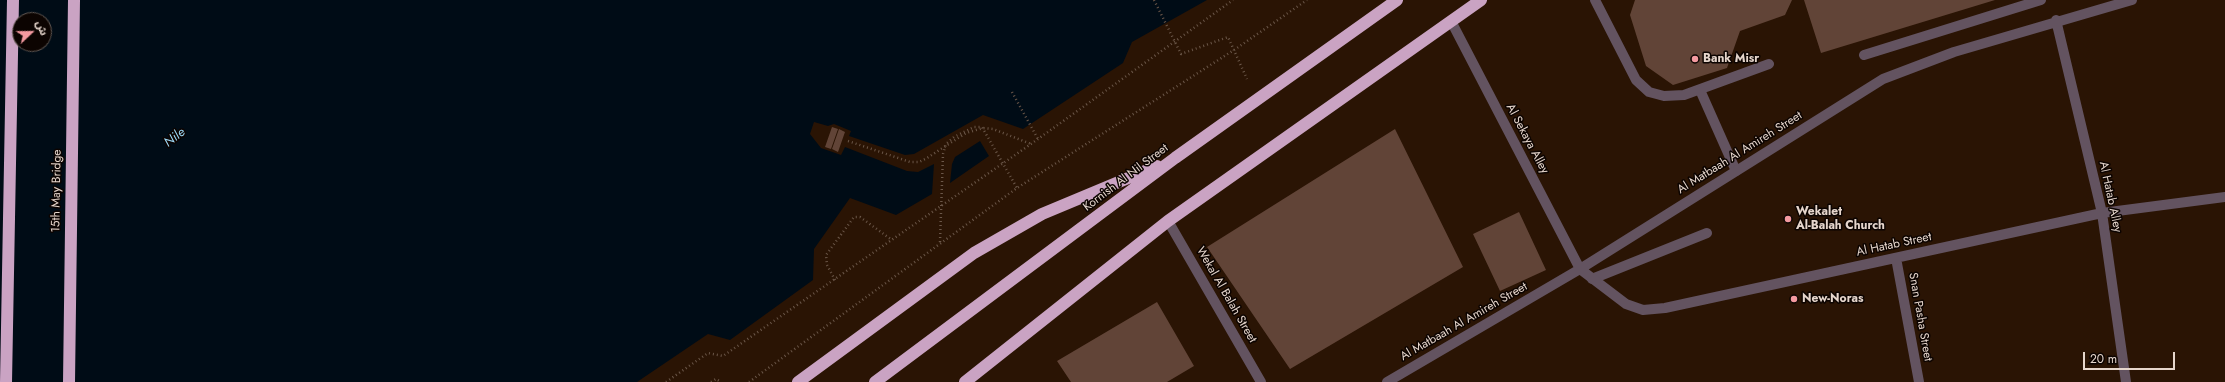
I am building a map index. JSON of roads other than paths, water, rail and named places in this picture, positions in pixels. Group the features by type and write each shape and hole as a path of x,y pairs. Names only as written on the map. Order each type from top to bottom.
{"highway":[{"path":"6,382 13,0"},
{"name":"15th May Bridge","path":"69,382 74,0"},
{"name":"Kornish Al Nil Street","path":"875,382 1175,158 1397,0"},
{"path":"965,382 1168,221 1481,0"},
{"path":"798,382 903,303 974,253 1042,214 1175,158"}],"street":[{"path":"1595,0 1636,80 1649,92 1664,96 1684,96 1769,64"},
{"path":"1864,54 2041,0"},
{"name":"Al Matbaah Al Amireh Street","path":"1386,382 1580,269 1883,79 1954,52 2056,20 2132,0"},
{"name":"Al Hatab Alley","path":"2056,20 2102,213 2126,382"},
{"name":"Al Sekaya Alley","path":"1451,21 1580,269"},
{"path":"1700,90 1736,171"},
{"name":"Al Hatab Street","path":"1580,269 1626,304 1643,310 1665,308 2102,213 2225,197"},
{"name":"Wekal Al Balah Street","path":"1168,221 1261,382"},
{"path":"1592,279 1707,233"},
{"name":"Snan Pasha Street","path":"1896,258 1919,382"}],"water":[{"name":"Nile","path":"0,0 1207,0 1132,42 1123,63 1023,129 983,115 914,154 905,155 849,136 851,131 834,124 828,126 814,122 810,134 821,148 841,155 845,147 907,171 918,172 934,164 932,194 896,215 850,198 814,249 813,280 730,340 708,334 637,382 0,382"},
{"path":"980,141 989,156 950,183 952,164 955,157"}],"place":[{"name":"Bank Misr","path":"1695,59"},
{"name":"Wekalet Al-Balah Church","path":"1788,219"},
{"name":"New-Noras","path":"1794,299"}]}
